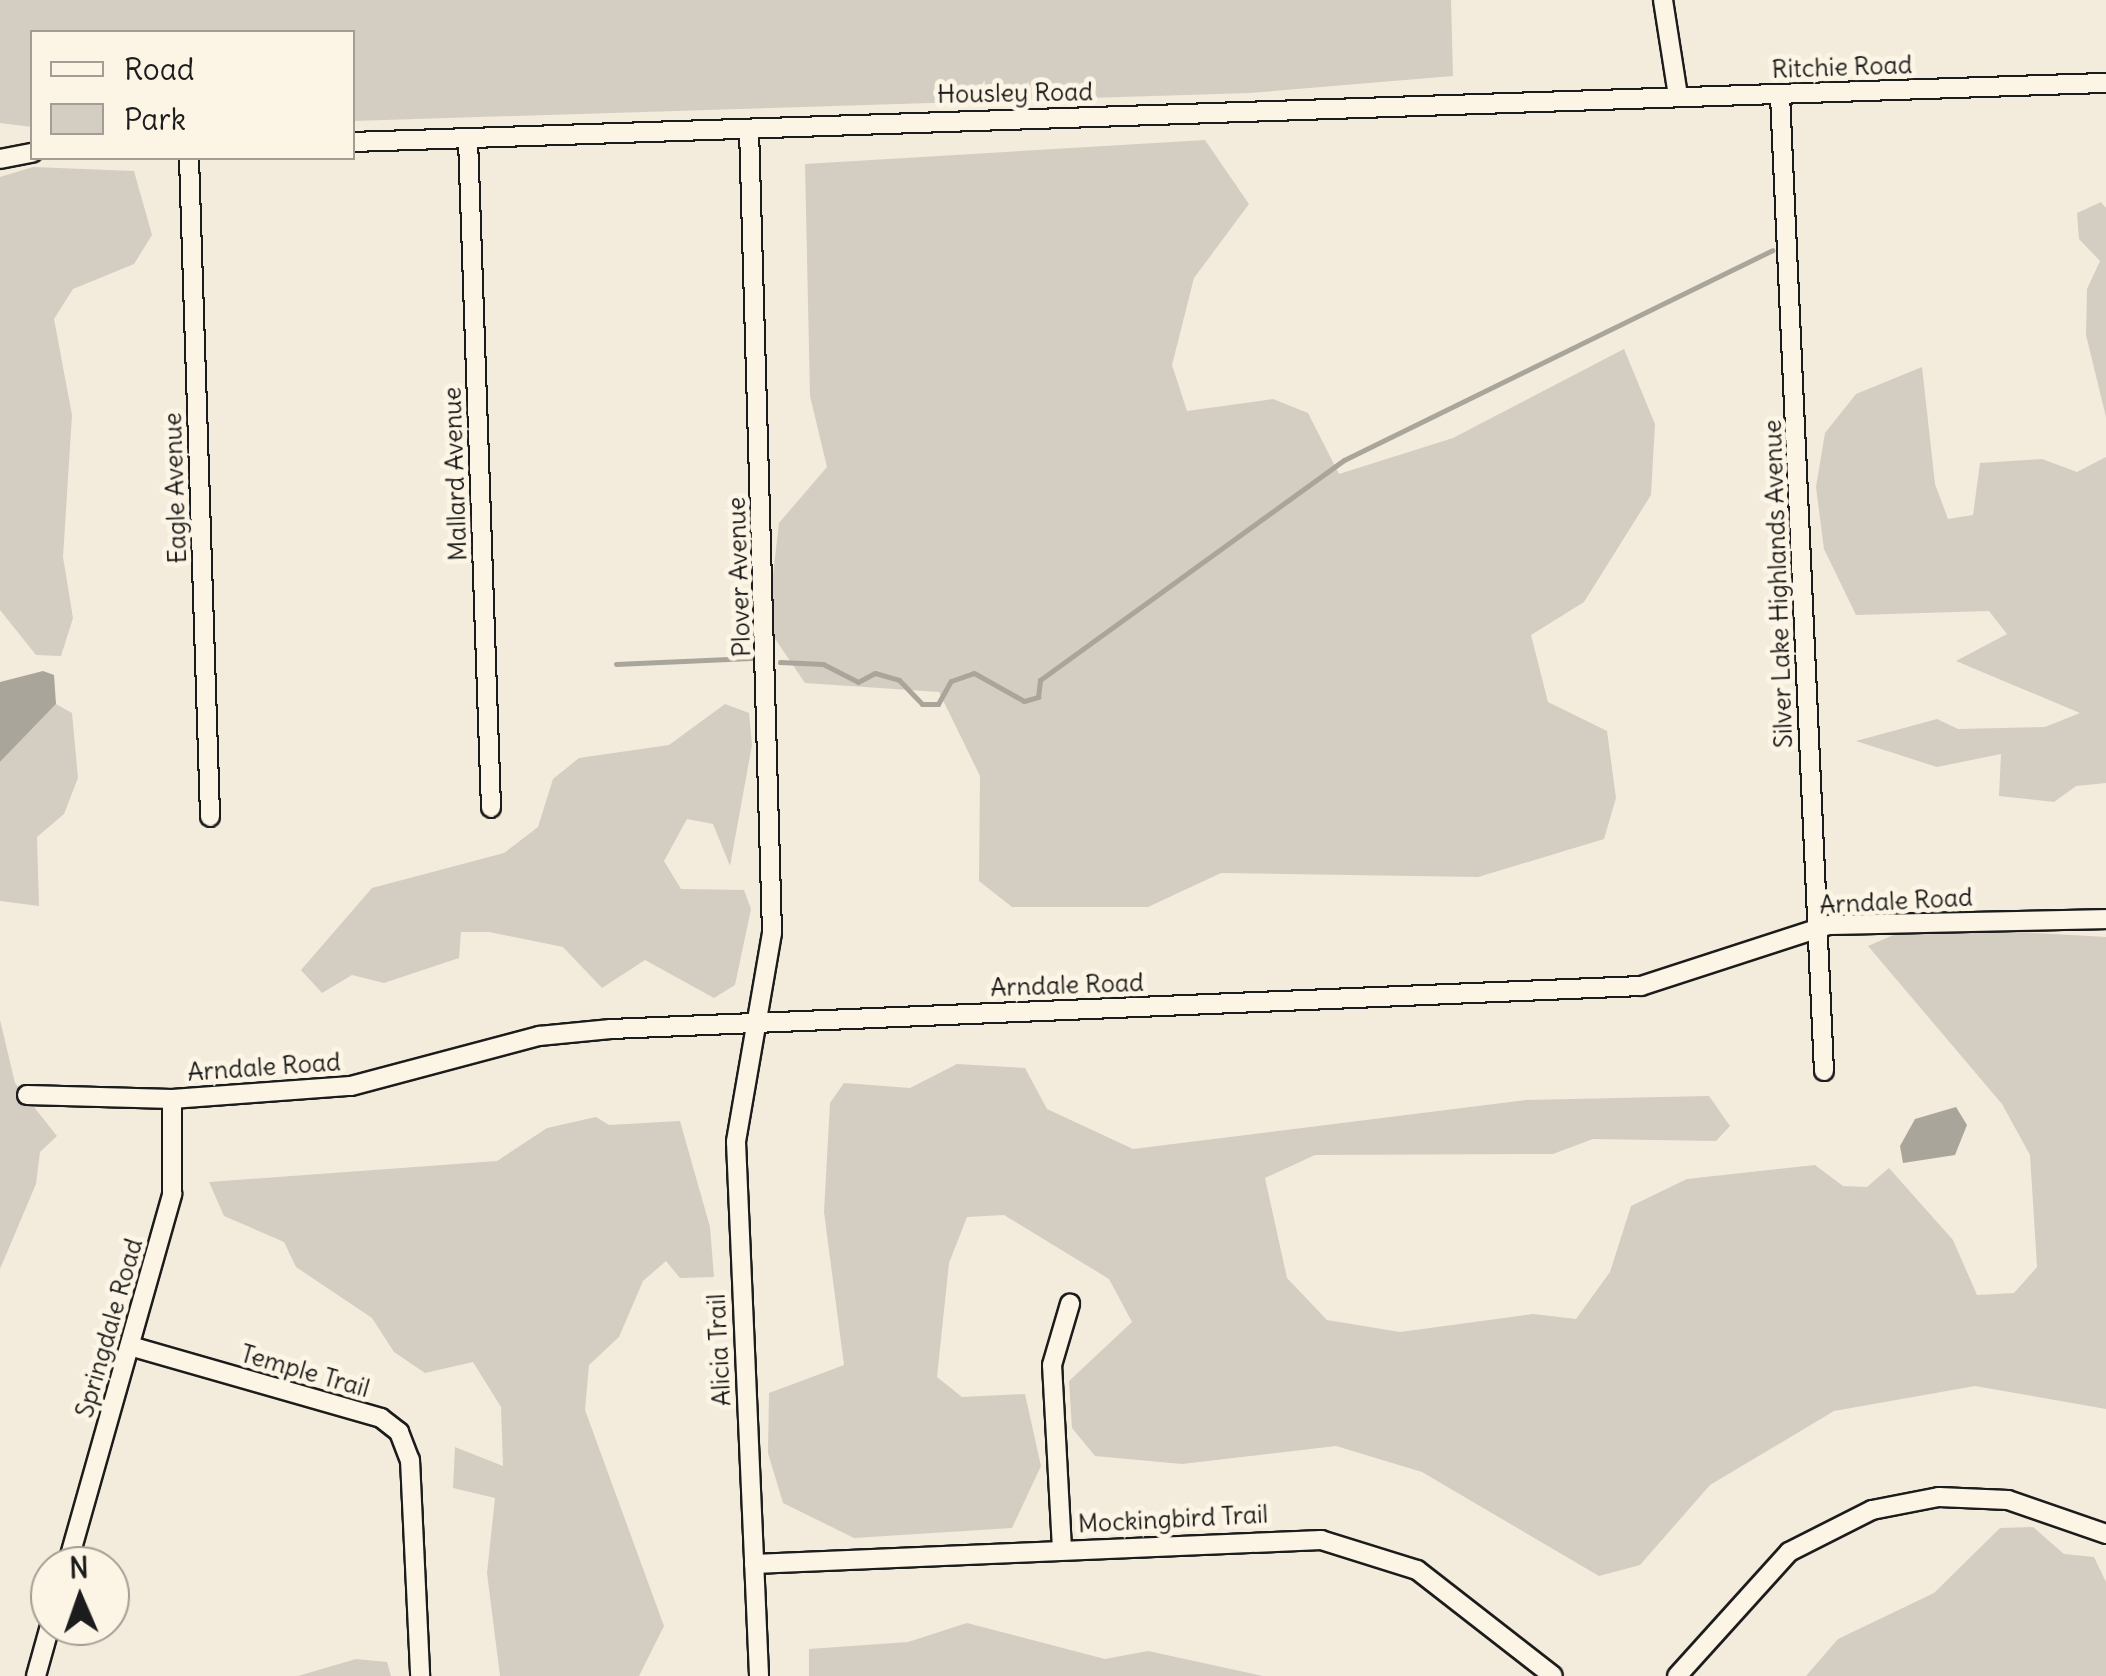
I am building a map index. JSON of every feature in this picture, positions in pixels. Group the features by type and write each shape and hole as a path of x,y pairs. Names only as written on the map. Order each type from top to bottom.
{"street":[{"path":"1663,0 1678,96"},
{"name":"Ritchie Road","path":"1678,96 2106,83"},
{"name":"Silver Lake Highlands Avenue","path":"1780,95 1814,928 1824,1071"},
{"name":"Housley Road","path":"355,142 1678,96"},
{"name":"Plover Avenue","path":"750,130 772,933 758,1023"},
{"name":"Mallard Avenue","path":"468,139 491,808"},
{"path":"0,160 30,153"},
{"name":"Eagle Avenue","path":"189,160 210,817"},
{"name":"Arndale Road","path":"27,1095 172,1100 351,1086 574,1032 1642,986 1814,928 2106,919"},
{"name":"Alicia Trail","path":"758,1023 736,1142 759,1676"},
{"name":"Springdale Road","path":"73,1546 172,1194 172,1100"},
{"path":"1062,1549 1052,1365 1070,1304"},
{"name":"Temple Trail","path":"130,1346 381,1418 398,1432 410,1460 420,1676"},
{"path":"1678,1676 1767,1570 1872,1510 1939,1497 2008,1500 2106,1534"},
{"name":"Mockingbird Trail","path":"754,1564 1062,1549 1349,1544 1437,1582 1553,1676"},
{"path":"36,1676 44,1646"}],"green space":[{"path":"0,0 1451,0 1453,76 1250,93 355,121 355,30 30,30 30,127 0,123"},
{"path":"1205,140 1249,204 1194,278 1172,365 1187,411 1273,399 1308,413 1339,474 1453,438 1624,349 1655,424 1651,495 1584,602 1531,635 1548,702 1607,731 1616,798 1604,839 1478,877 1221,873 1148,907 1012,907 979,881 980,776 939,692 805,683 767,627 779,523 827,467 810,396 805,164"},
{"path":"33,167 134,171 152,235 134,264 73,289 54,319 72,415 63,557 73,618 61,656 36,655 0,610 0,177"},
{"path":"2101,202 2106,208 2106,417 2086,335 2087,289 2100,261 2079,239 2077,213"},
{"path":"1922,367 1935,484 1948,519 1973,515 1980,463 2042,459 2077,472 2106,457 2106,783 2076,786 2054,802 1999,796 2001,754 1937,767 1856,741 1937,719 1958,729 2045,727 2080,713 1956,661 2007,634 1989,611 1856,615 1824,549 1816,487 1825,433 1856,394"},
{"path":"56,704 72,713 78,778 64,814 37,837 39,906 0,901 0,762"},
{"path":"725,704 749,713 752,745 730,866 713,824 687,819 664,861 681,889 744,890 751,909 735,985 714,998 645,960 602,988 563,947 489,932 461,932 459,958 384,983 352,975 322,993 301,970 372,888 504,853 538,827 553,779 579,758 669,745"},
{"path":"2019,932 2106,937 2106,1409 1975,1386 1834,1411 1710,1485 1640,1565 1599,1576 1422,1472 1336,1446 1182,1464 1095,1456 1072,1428 1069,1381 1132,1322 1109,1279 1004,1215 967,1217 949,1263 937,1377 962,1397 1025,1394 1041,1466 1012,1528 854,1538 783,1503 768,1453 769,1393 844,1365 824,1212 830,1103 844,1083 910,1088 957,1064 1025,1068 1047,1109 1133,1149 1526,1100 1709,1096 1730,1126 1716,1141 1593,1139 1553,1154 1315,1155 1265,1178 1287,1278 1327,1320 1400,1332 1533,1314 1576,1319 1610,1272 1631,1206 1687,1179 1815,1165 1843,1186 1867,1187 1889,1168 1953,1240 1977,1295 2014,1293 2037,1267 2030,1155 2002,1104 1868,946 1896,934"},
{"path":"0,1020 15,1083 57,1136 40,1152 36,1184 0,1269"},
{"path":"596,1117 609,1125 680,1121 710,1227 714,1277 680,1278 666,1261 643,1281 619,1337 589,1365 585,1410 664,1626 639,1676 500,1676 487,1573 495,1498 453,1488 455,1447 503,1466 501,1407 473,1362 425,1373 394,1352 372,1318 296,1267 284,1242 224,1216 209,1182 497,1161 547,1128"},
{"path":"2033,1527 2064,1554 2094,1557 2106,1582 2106,1676 1806,1676 1838,1639 1934,1593 2000,1528"},
{"path":"967,1623 1105,1659 1148,1651 1263,1676 809,1676 809,1649 908,1642"},
{"path":"356,1659 387,1662 391,1676 298,1676"}],"shaded area":[{"path":"43,671 54,675 56,704 0,762 0,682"},
{"path":"1956,1107 1967,1125 1955,1155 1903,1163 1900,1146 1915,1119"}],"waterway":[{"path":"780,662 823,664 858,682 875,673 899,680 922,704 938,704 951,681 974,673 1024,701 1038,697 1040,680 1344,460 1772,250"},
{"path":"616,664 751,658"}]}
